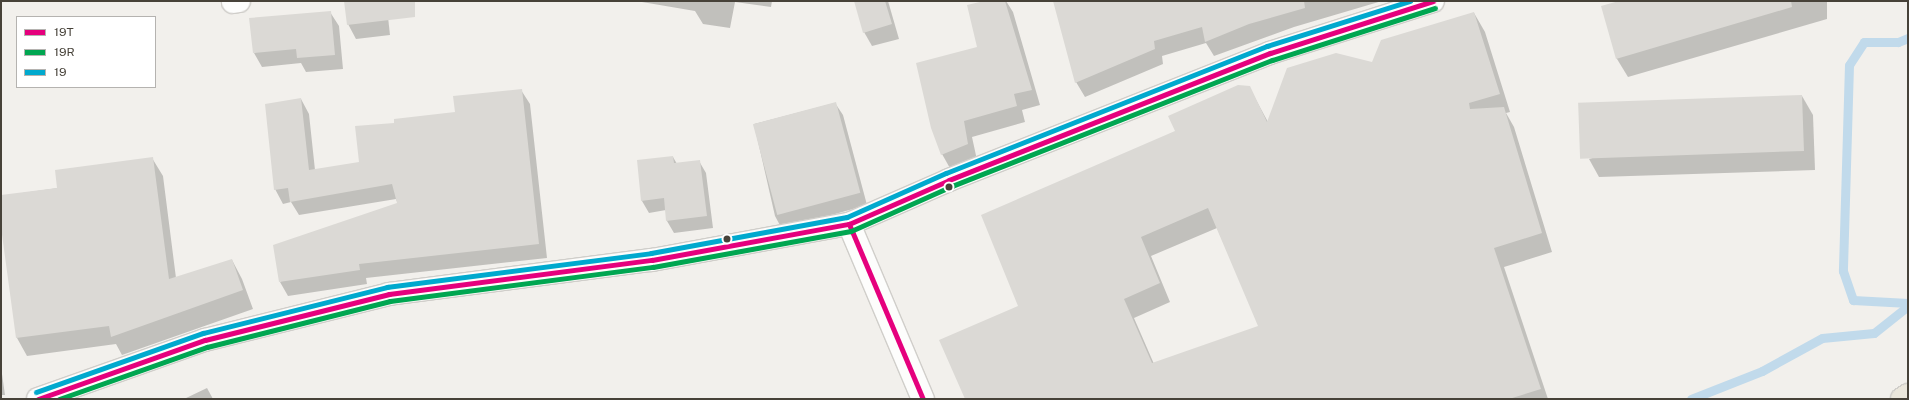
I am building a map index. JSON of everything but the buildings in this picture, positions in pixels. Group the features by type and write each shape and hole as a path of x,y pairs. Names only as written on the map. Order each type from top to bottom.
{"highway":[{"path":"1902,399 1908,395"}],"street":[{"path":"38,399 205,340 389,294 652,260 849,224 949,180 1270,53 1433,1"},
{"path":"849,224 923,399"}],"waterway":[{"path":"1908,38 1898,42 1864,42 1849,65 1843,271 1853,300 1908,303"},
{"path":"1691,399 1762,371 1822,338 1874,333 1908,306"}],"transit line":[{"name":"19","path":"36,392 203,333 387,287 651,253 847,217 946,173 1267,46 1410,1"},
{"name":"19T","path":"38,399 205,340 389,294 652,260 849,224 949,180 1270,53 1433,1"},
{"name":"19R","path":"59,399 207,347 390,301 653,267 851,231 952,186 1272,60 1435,8"},
{"name":"19T","path":"849,224 923,399"}]}
